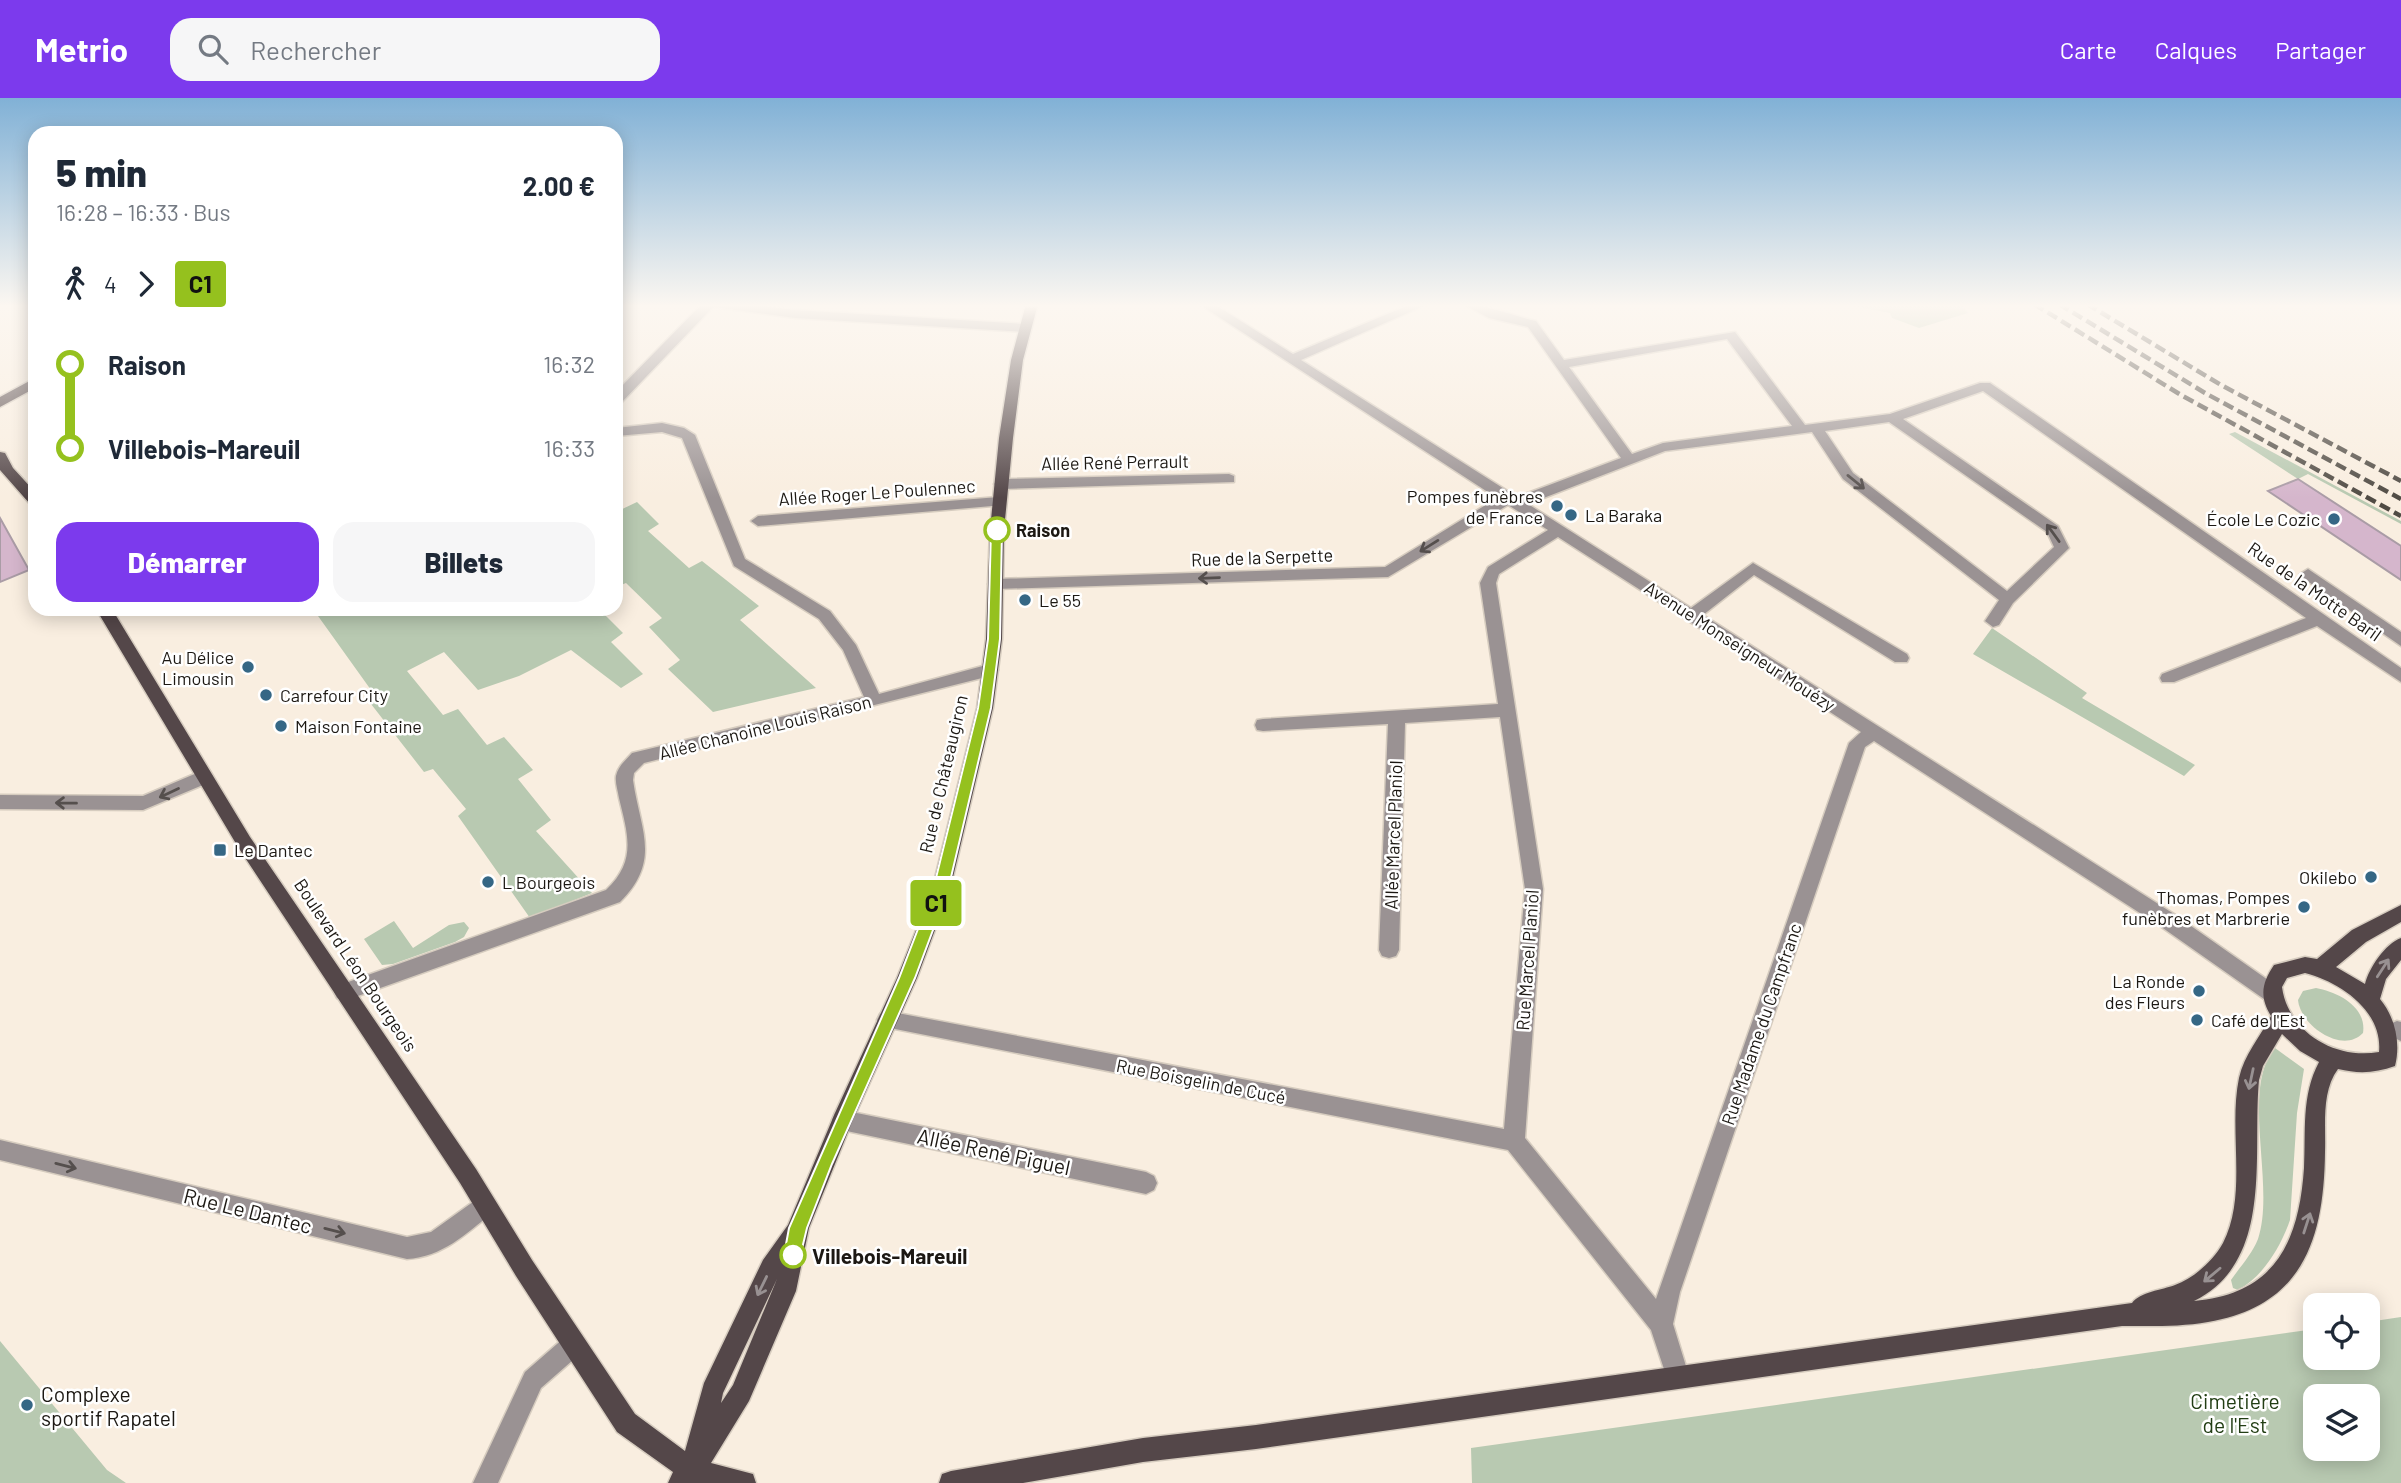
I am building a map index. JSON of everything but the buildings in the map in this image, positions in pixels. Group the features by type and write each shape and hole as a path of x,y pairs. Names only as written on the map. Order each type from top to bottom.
{"main road":[{"name":"Rue de Châteaugiron","path":"687,1479 741,1393 788,1283 798,1228 842,1120 907,978 941,890 977,750 990,670 999,502 1017,369"},
{"path":"0,403 28,387"},
{"path":"0,456 7,470 28,493"},
{"name":"Boulevard Léon Bourgeois","path":"108,616 204,777 468,1176 573,1345 626,1423 687,1479"},
{"path":"2322,967 2359,936 2401,913"},
{"path":"2372,994 2377,975 2401,946"},
{"path":"2298,965 2322,967 2357,982 2372,994 2399,1031 2397,1056 2365,1066 2334,1059 2303,1042 2280,1018 2271,993 2273,981 2280,972 2298,965"},
{"path":"2122,1315 2190,1291 2221,1268 2230,1256 2242,1215 2249,1079 2280,1018"},
{"path":"951,1483 1143,1450 2122,1315 2207,1311 2246,1302 2277,1283 2298,1250 2311,1211 2315,1176 2316,1092 2325,1069 2334,1059"},
{"path":"687,1479 744,1483"}],"street":[{"path":"623,393 646,369"},
{"name":"Avenue Monseigneur Mouézy","path":"1304,369 2167,920 2271,993"},
{"path":"1566,369 1629,460"},
{"path":"1758,369 1848,476 2008,599"},
{"name":"Rue de la Motte Baril","path":"1512,500 1663,447 1892,418 1985,386 2401,676"},
{"path":"1892,418 2053,529 2063,548 2008,599 1993,621"},
{"path":"623,431 648,427 675,428 688,435 739,562 749,571 816,608 848,643 874,701"},
{"name":"Allée René Perrault","path":"1001,484 1229,479"},
{"name":"Rue de la Serpette","path":"996,584 1388,572 1512,500"},
{"name":"Allée Roger Le Poulennec","path":"758,520 999,502"},
{"name":"Rue Marcel Planiol","path":"1514,1141 1534,889 1488,583 1493,571 1559,530"},
{"path":"1692,615 1754,568 1901,658"},
{"path":"2308,574 2401,640"},
{"path":"2168,678 2320,618"},
{"name":"Allée Chanoine Louis Raison","path":"344,992 613,896 628,884 637,862 638,844 624,781 627,770 638,758 990,670"},
{"path":"1263,725 1397,719 1508,710"},
{"name":"Allée Marcel Planiol","path":"1389,950 1397,719"},
{"name":"Rue Madame du Campfranc","path":"1661,1324 1669,1293 1858,743 1874,732"},
{"path":"0,802 143,803 204,777"},
{"name":"Rue Boisgelin de Cucé","path":"887,1020 1514,1141"},
{"name":"Allée René Piguel","path":"842,1120 1146,1183"},
{"path":"1514,1141 1661,1324 1678,1376"},
{"name":"Rue Le Dantec","path":"0,1150 407,1248 423,1248 433,1244 484,1205"},
{"path":"485,1483 533,1380 573,1345"}],"green space":[{"path":"2235,432 2401,521 2401,524 2308,474 2298,479 2229,434"},
{"path":"637,502 659,524 648,531 689,568 702,561 759,606 740,620 816,688 713,712 668,669 680,660 649,627 662,618 626,583 623,584 623,509"},
{"path":"318,616 606,616 623,633 611,642 643,674 621,688 571,650 519,676 478,690 444,652 407,671 443,715 458,709 487,745 504,737 533,770 518,779 551,820 536,831 592,893 530,918 458,816 466,809 433,769 424,772 364,695 371,690"},
{"path":"1992,628 2087,693 2082,698 2195,765 2184,776 1973,654"},
{"path":"394,921 413,948 449,925 464,922 469,928 464,937 455,942 393,964 382,965 364,939"},
{"path":"2316,988 2342,997 2356,1008 2363,1024 2363,1033 2344,1041 2323,1034 2314,1027 2306,1019 2298,1000 2303,991"},
{"path":"2275,1048 2304,1069 2297,1113 2290,1220 2270,1260 2255,1277 2238,1290 2233,1288 2231,1280 2258,1239 2262,1217 2260,1088 2265,1066"},
{"name":"Cimetière de l'Est","path":"2401,1317 2401,1483 1472,1483 1471,1448 2303,1331 2303,1370 2380,1370 2380,1320"},
{"name":"Complexe sportif Rapatel","path":"0,1341 107,1470 126,1483 0,1483"}],"railway":[{"path":"2138,369 2181,395 2401,516"},
{"path":"2165,369 2401,499"},
{"path":"2194,369 2401,481"}],"bus line":[{"name":"C1","path":"793,1255 798,1228 824,1163 907,978 941,890 985,708 994,639 997,530"}],"place":[{"name":"Pompes funèbres de France","path":"1557,506"},
{"name":"La Baraka","path":"1571,515"},
{"name":"École Le Cozic","path":"2334,519"},
{"name":"Raison","path":"997,530"},
{"name":"Le 55","path":"1025,600"},
{"name":"Au Délice Limousin","path":"248,667"},
{"name":"Carrefour City","path":"266,695"},
{"name":"Maison Fontaine","path":"281,726"},
{"name":"Le Dantec","path":"220,850"},
{"name":"Okilebo","path":"2371,877"},
{"name":"L Bourgeois","path":"488,882"},
{"name":"Thomas, Pompes funèbres et Marbrerie","path":"2304,907"},
{"name":"La Ronde des Fleurs","path":"2199,991"},
{"name":"Café de l'Est","path":"2197,1020"},
{"name":"Villebois-Mareuil","path":"793,1255"},
{"name":"Complexe sportif Rapatel","path":"27,1405"}]}
